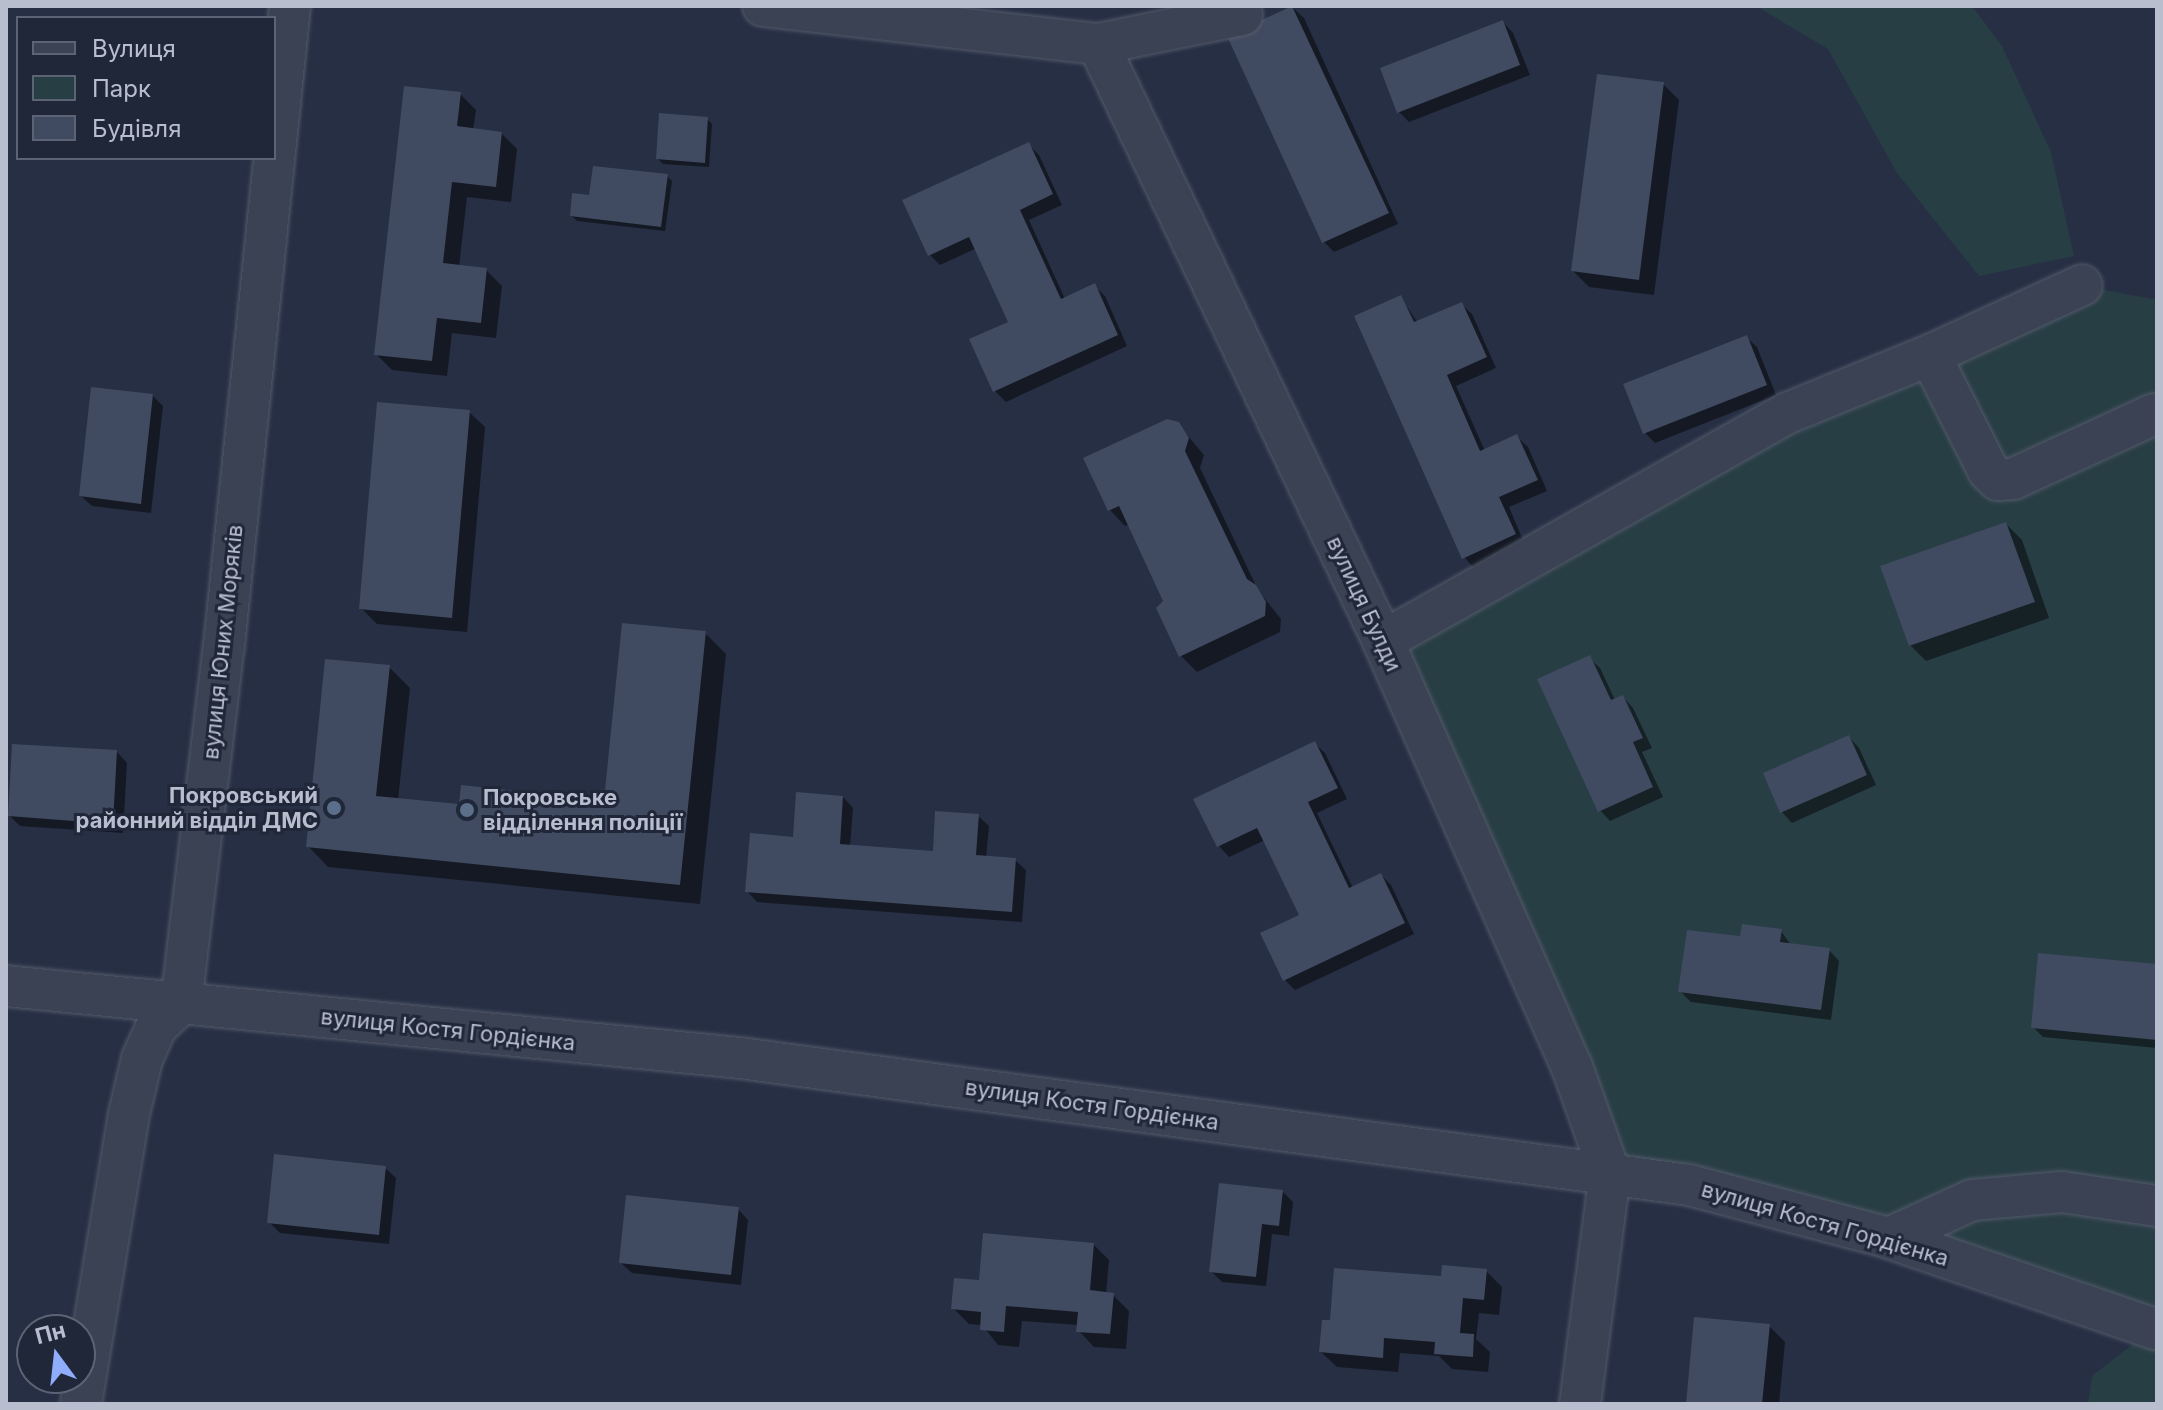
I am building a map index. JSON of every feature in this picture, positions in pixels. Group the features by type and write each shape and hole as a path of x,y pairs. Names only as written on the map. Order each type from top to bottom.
{"street":[{"name":"вулиця Юних Моряків","path":"276,143 290,6"},
{"path":"763,6 1098,44 1242,15"},
{"name":"вулиця Булди","path":"1098,44 1383,641 1572,1067 1610,1173"},
{"name":"вулиця Юних Моряків","path":"181,1004 226,631 274,160"},
{"path":"1383,641 1788,413 1930,355 2082,285"},
{"path":"1930,355 1988,470 1998,480 2013,479 2154,414"},
{"name":"вулиця Костя Гордієнка","path":"6,986 740,1058 1689,1185 1889,1238 2156,1327"},
{"path":"81,1404 129,1114 142,1059 157,1026 181,1004"},
{"path":"1580,1404 1610,1173"},
{"path":"1889,1238 1972,1200 2062,1192 2157,1206"}],"green space":[{"path":"1756,6 1972,6 2002,46 2051,152 2074,256 1979,276 1897,173 1828,49"},
{"path":"2095,288 2157,300 2157,1404 2088,1404 2092,1376 2152,1329 1610,1173 1383,641 1788,413"}],"building":[{"path":"1292,6 1389,213 1322,243 1227,36"},
{"path":"1503,20 1520,65 1397,113 1380,68"},
{"path":"1597,74 1664,82 1639,280 1571,271"},
{"path":"404,86 461,92 457,126 502,132 496,187 452,182 443,263 487,268 481,323 437,318 432,361 374,355"},
{"path":"659,113 708,117 705,163 656,159"},
{"path":"1029,142 1053,194 1020,210 1061,299 1095,283 1118,335 993,392 969,339 1008,322 969,237 928,256 902,200"},
{"path":"593,166 668,174 661,227 570,216 572,193 589,195"},
{"path":"1401,295 1414,322 1462,302 1487,357 1447,375 1480,451 1517,434 1538,480 1499,497 1516,534 1462,559 1354,316"},
{"path":"1747,335 1767,385 1643,434 1623,384"},
{"path":"91,387 153,394 141,504 79,496"},
{"path":"377,402 470,410 452,618 359,609"},
{"path":"1167,419 1179,422 1189,438 1185,451 1247,579 1256,585 1266,602 1265,616 1179,657 1156,608 1163,601 1119,506 1108,511 1083,458"},
{"path":"2006,522 2035,602 1909,646 1880,566"},
{"path":"622,623 706,631 680,885 306,847 325,659 390,665 376,796 459,804 461,785 604,800"},
{"path":"1590,655 1611,700 1623,695 1643,738 1633,742 1653,787 1598,812 1537,679"},
{"path":"1849,735 1867,775 1780,813 1763,773"},
{"path":"1315,741 1338,788 1308,802 1349,888 1381,873 1405,923 1283,981 1260,933 1299,915 1257,828 1217,847 1193,799"},
{"path":"12,744 117,750 113,824 8,816"},
{"path":"796,792 843,796 840,844 933,851 935,811 979,814 976,855 1016,858 1012,912 745,892 750,833 793,837"},
{"path":"1742,924 1782,929 1780,942 1830,948 1821,1010 1678,992 1687,930 1740,936"},
{"path":"2038,953 2157,964 2157,1040 2031,1028"},
{"path":"274,1154 386,1166 379,1235 267,1223"},
{"path":"1219,1183 1283,1190 1279,1226 1262,1224 1256,1277 1209,1272"},
{"path":"626,1195 739,1207 731,1275 619,1263"},
{"path":"983,1233 1094,1243 1090,1290 1114,1293 1110,1334 1076,1332 1078,1312 1006,1306 1004,1332 980,1330 981,1312 951,1309 954,1278 979,1280"},
{"path":"1442,1265 1487,1269 1484,1300 1463,1298 1460,1333 1474,1334 1473,1357 1434,1354 1435,1342 1384,1338 1383,1358 1319,1352 1322,1320 1330,1320 1334,1268 1441,1276"},
{"path":"1694,1317 1770,1324 1762,1404 1686,1404"}],"place":[{"name":"Покровський районний відділ ДМС","path":"334,808"},
{"name":"Покровське відділення поліції","path":"467,810"}]}
